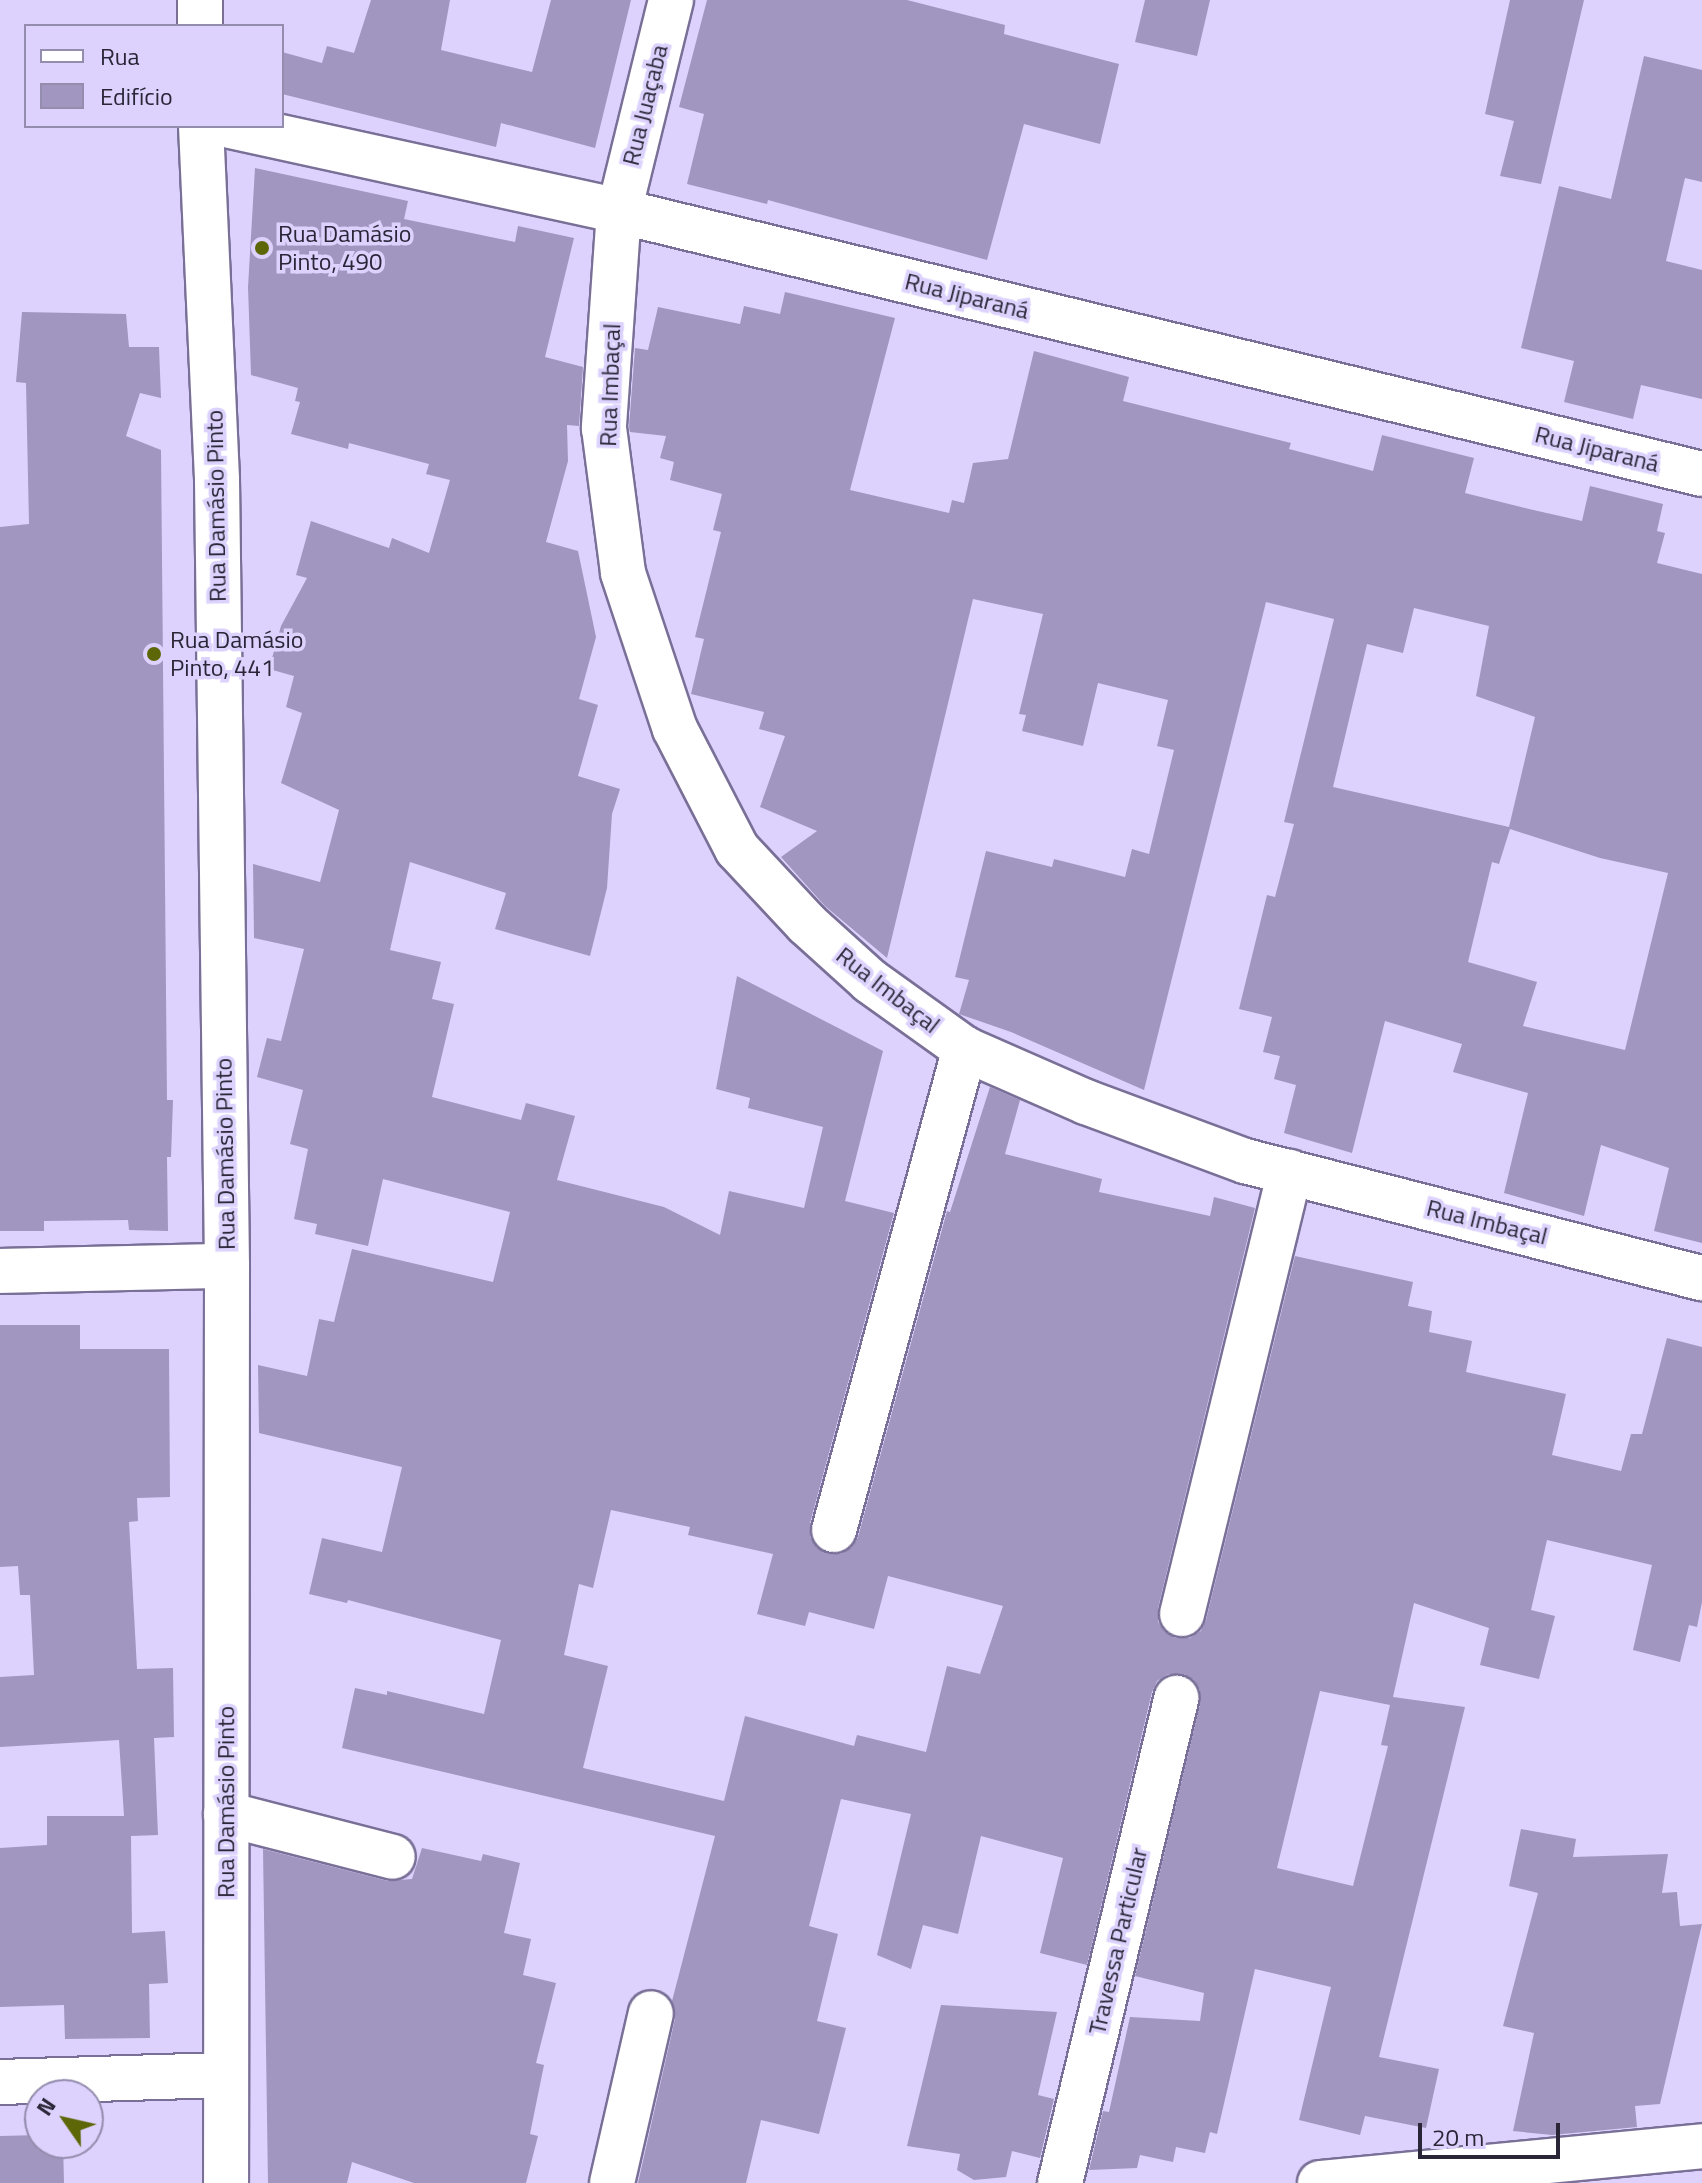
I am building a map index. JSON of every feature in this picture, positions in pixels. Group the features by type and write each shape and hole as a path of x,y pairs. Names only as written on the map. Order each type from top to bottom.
{"street":[{"path":"200,0 200,24"},
{"name":"Rua Juaçaba","path":"619,211 671,0"},
{"name":"Rua Damásio Pinto","path":"201,128 217,480 227,1266 226,2183"},
{"name":"Rua Jiparaná","path":"239,128 619,211 1702,474"},
{"name":"Rua Imbaçal","path":"619,211 604,428 623,573 675,729 737,849 807,924 870,981 965,1049 1086,1102 1245,1161 1702,1278"},
{"path":"834,1530 965,1049"},
{"path":"1182,1614 1290,1172"},
{"path":"0,1271 227,1266"},
{"name":"Travessa Particular","path":"1060,2183 1176,1698"},
{"path":"226,1814 393,1857"},
{"path":"612,2183 651,2013"},
{"path":"0,2082 226,2075"},
{"path":"1320,2183 1702,2146"}],"building":[{"path":"371,0 450,0 441,50 532,72 551,0 631,0 595,148 501,123 496,147 284,94 284,53 322,63 327,46 354,53"},
{"path":"707,0 907,0 1005,25 1004,34 1119,64 1100,144 1024,124 987,260 768,200 767,204 687,184 704,114 679,107"},
{"path":"1145,0 1210,0 1197,56 1135,42"},
{"path":"1510,0 1584,0 1541,184 1500,176 1514,121 1485,114"},
{"path":"1644,56 1702,70 1702,182 1685,178 1666,261 1702,270 1702,399 1641,385 1633,419 1564,402 1574,361 1521,348 1559,186 1611,199"},
{"path":"255,168 408,201 404,219 515,242 518,226 574,238 545,357 583,367 579,426 567,425 568,461 546,542 578,551 596,637 579,699 598,705 578,776 620,789 612,814 607,888 590,956 495,929 506,893 410,862 390,950 441,962 432,999 454,1004 432,1097 521,1120 526,1103 575,1116 557,1180 664,1207 720,1235 729,1191 804,1208 823,1127 748,1108 750,1098 716,1089 737,976 883,1051 845,1201 894,1213 810,1523 810,1537 817,1548 828,1554 841,1554 852,1547 858,1537 947,1211 950,1212 990,1087 1020,1100 1005,1154 1102,1179 1099,1192 1210,1216 1214,1197 1255,1208 1158,1608 1158,1622 1164,1631 1175,1638 1190,1638 1201,1631 1206,1620 1295,1256 1413,1282 1408,1306 1432,1311 1429,1332 1472,1341 1466,1372 1566,1394 1552,1455 1621,1471 1631,1434 1642,1434 1667,1338 1702,1347 1702,1602 1697,1627 1689,1625 1680,1662 1633,1650 1652,1565 1547,1540 1531,1610 1555,1616 1539,1679 1480,1665 1489,1628 1414,1603 1393,1697 1465,1707 1379,2057 1439,2069 1426,2128 1365,2116 1360,2135 1299,2120 1331,1987 1255,1969 1217,2134 1210,2132 1205,2153 1176,2147 1173,2162 1140,2155 1137,2168 1089,2170 1103,2111 1109,2112 1130,2017 1200,2021 1204,1993 1135,1976 1200,1704 1200,1690 1194,1680 1183,1674 1168,1674 1157,1681 1152,1692 1087,1965 1040,1953 1063,1858 981,1836 958,1934 923,1925 911,1969 877,1955 911,1814 841,1799 809,1926 838,1934 817,2021 846,2028 819,2134 761,2120 746,2183 638,2183 675,2019 672,2001 715,1836 342,1748 355,1688 387,1695 387,1691 484,1714 501,1640 348,1600 347,1603 309,1594 322,1538 382,1552 402,1467 259,1433 258,1365 307,1376 319,1319 334,1322 352,1249 493,1282 510,1212 383,1179 368,1246 315,1234 317,1224 294,1219 308,1149 290,1144 303,1090 257,1077 267,1038 281,1041 304,949 254,938 253,864 320,882 339,810 281,783 302,713 286,707 294,676 269,669 281,626 307,578 296,575 311,521 389,548 392,538 429,553 450,480 426,474 429,464 349,443 348,449 291,434 300,402 295,401 298,388 251,375 248,287","holes":["611,1510 690,1527 688,1535 773,1554 757,1614 805,1626 809,1612 874,1629 888,1576 1003,1606 980,1674 947,1666 926,1752 857,1735 854,1746 745,1716 724,1801 583,1768 608,1666 564,1655 579,1584 593,1588","1320,1691 1390,1705 1381,1745 1388,1746 1353,1886 1277,1868"]},
{"path":"785,292 895,318 850,490 949,513 952,500 964,503 973,463 1008,459 1034,351 1129,377 1123,401 1291,443 1289,449 1373,471 1382,435 1474,458 1465,493 1529,509 1582,521 1590,486 1663,504 1657,531 1665,533 1657,563 1702,574 1702,1243 1654,1231 1669,1168 1601,1145 1584,1216 1504,1193 1528,1093 1453,1072 1462,1044 1385,1021 1352,1153 1284,1133 1296,1085 1274,1079 1280,1056 1263,1052 1272,1017 1239,1009 1267,895 1275,897 1294,824 1284,822 1334,619 1266,602 1144,1090 1011,1032 959,1014 969,980 955,977 986,851 1052,867 1054,859 1125,877 1132,849 1149,854 1174,750 1157,746 1168,700 1098,683 1083,746 1022,731 1026,715 1019,714 1043,614 973,599 887,958 825,906 781,857 817,831 760,807 785,736 759,729 764,712 691,694 704,639 695,637 721,532 713,530 722,494 670,480 674,462 660,458 666,436 630,432 629,427 635,348 648,350 658,307 740,324 744,306 780,314","holes":["1414,608 1489,626 1476,696 1535,717 1509,827 1333,787 1367,644 1403,653","1510,829 1600,858 1668,873 1625,1050 1523,1026 1537,982 1468,962 1492,862 1499,864"]},
{"path":"22,312 126,314 129,347 159,347 161,398 140,393 126,436 161,450 167,1100 173,1100 171,1157 167,1157 168,1231 129,1230 128,1220 44,1221 44,1231 0,1231 0,527 29,524 26,383 16,382"},
{"path":"0,1325 80,1325 80,1349 169,1349 170,1497 137,1498 138,1521 129,1522 137,1669 173,1668 174,1737 154,1738 158,1835 131,1836 132,1933 165,1931 168,1983 149,1984 150,2038 65,2039 64,2005 0,2007 0,1848 47,1845 47,1816 124,1816 119,1740 0,1747 0,1677 34,1675 30,1595 20,1595 18,1566 0,1567"},
{"path":"1521,1829 1576,1839 1573,1857 1668,1854 1662,1893 1677,1892 1680,1926 1702,1924 1660,2104 1635,2106 1637,2127 1552,2135 1513,2131 1534,2033 1503,2026 1538,1893 1509,1886"},
{"path":"422,1848 481,1861 483,1854 520,1863 504,1933 531,1939 523,1975 556,1983 536,2063 544,2065 530,2134 538,2136 526,2183 414,2183 352,2162 347,2183 268,2183 263,1849 388,1881 412,1879"},
{"path":"941,2005 1057,2012 1038,2095 1054,2099 1040,2158 1012,2151 1006,2177 974,2180 957,2170 960,2154 907,2146"},
{"path":"24,2135 24,2159 63,2159 64,2183 0,2183 0,2136"}],"place":[{"name":"Rua Damásio Pinto, 490","path":"262,248"},
{"name":"Rua Damásio Pinto, 441","path":"154,654"}]}
